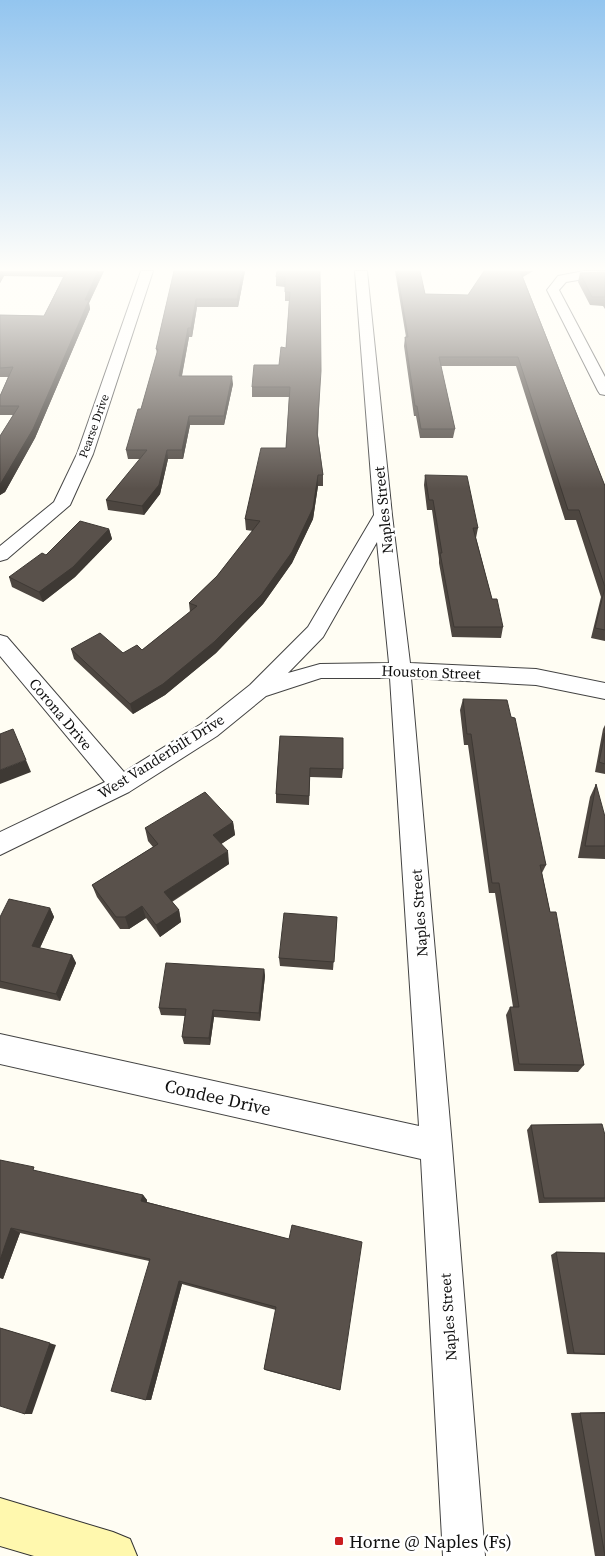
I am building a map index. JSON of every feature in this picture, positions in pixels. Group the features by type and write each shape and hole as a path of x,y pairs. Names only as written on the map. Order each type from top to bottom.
{"main road":[{"path":"0,1522 113,1556"}],"street":[{"name":"Pearse Drive","path":"0,555 61,505 85,454 123,344"},
{"name":"Naples Street","path":"368,344 383,515 400,670 436,1146 464,1556"},
{"path":"585,344 599,367 605,391"},
{"name":"West Vanderbilt Drive","path":"0,844 121,785 209,730 258,691 316,632 383,515"},
{"name":"Corona Drive","path":"0,642 121,785"},
{"name":"Houston Street","path":"258,691 320,672 400,670 536,677 605,691"},
{"name":"Condee Drive","path":"0,1049 436,1146"}],"building":[{"path":"0,344 70,344 33,429 0,484 0,436 19,406 0,406 0,396 13,367 0,368"},
{"path":"157,344 185,344 179,376 232,376 224,416 189,416 182,450 167,450 159,485 142,506 106,500 147,450 126,450 138,409 141,409 158,349 156,349"},
{"path":"286,344 321,344 317,433 323,475 318,475 313,508 292,552 262,594 214,642 163,684 130,704 71,649 100,633 123,653 137,645 142,650 197,606 189,603 217,576 260,521 245,519 261,448 286,448 290,387 252,387 254,365 279,365 281,347 286,348"},
{"path":"406,344 549,344 605,486 605,587 579,510 568,510 518,357 439,357 455,429 421,429 417,406 415,406"},
{"path":"425,475 467,476 478,528 473,528 492,599 497,599 503,627 454,627 440,553 442,553 433,500 429,500"},
{"path":"80,521 109,529 73,567 39,592 9,577 42,553 46,555"},
{"path":"605,587 605,630 595,628"},
{"path":"463,699 507,700 511,717 515,718 546,865 540,865 550,912 556,912 584,1065 519,1064 510,1007 519,1007 499,883 492,883 471,734 467,734"},
{"path":"13,729 26,760 0,770 0,734"},
{"path":"605,733 605,764 599,762"},
{"path":"280,736 343,738 343,769 310,768 309,796 276,794"},
{"path":"596,784 605,817 605,846 585,846"},
{"path":"205,792 233,822 213,835 228,851 164,892 179,910 156,925 142,906 125,917 116,917 92,885 158,844 145,828"},
{"path":"9,899 50,908 32,946 72,955 56,994 0,981 0,917"},
{"path":"284,913 337,917 334,962 279,958"},
{"path":"166,963 264,969 259,1013 213,1010 209,1038 182,1037 186,1009 159,1008"},
{"path":"602,1124 605,1135 605,1198 544,1198 531,1125"},
{"path":"0,1160 34,1167 33,1170 143,1195 141,1201 289,1239 292,1225 362,1242 340,1390 264,1369 276,1307 179,1281 146,1400 111,1391 150,1259 11,1228 0,1260"},
{"path":"556,1252 605,1253 605,1354 574,1353"},
{"path":"0,1328 50,1343 25,1414 0,1406"},
{"path":"580,1413 605,1413 605,1556"}],"place":[{"name":"Horne @ Naples (Fs)","path":"339,1541"}]}
